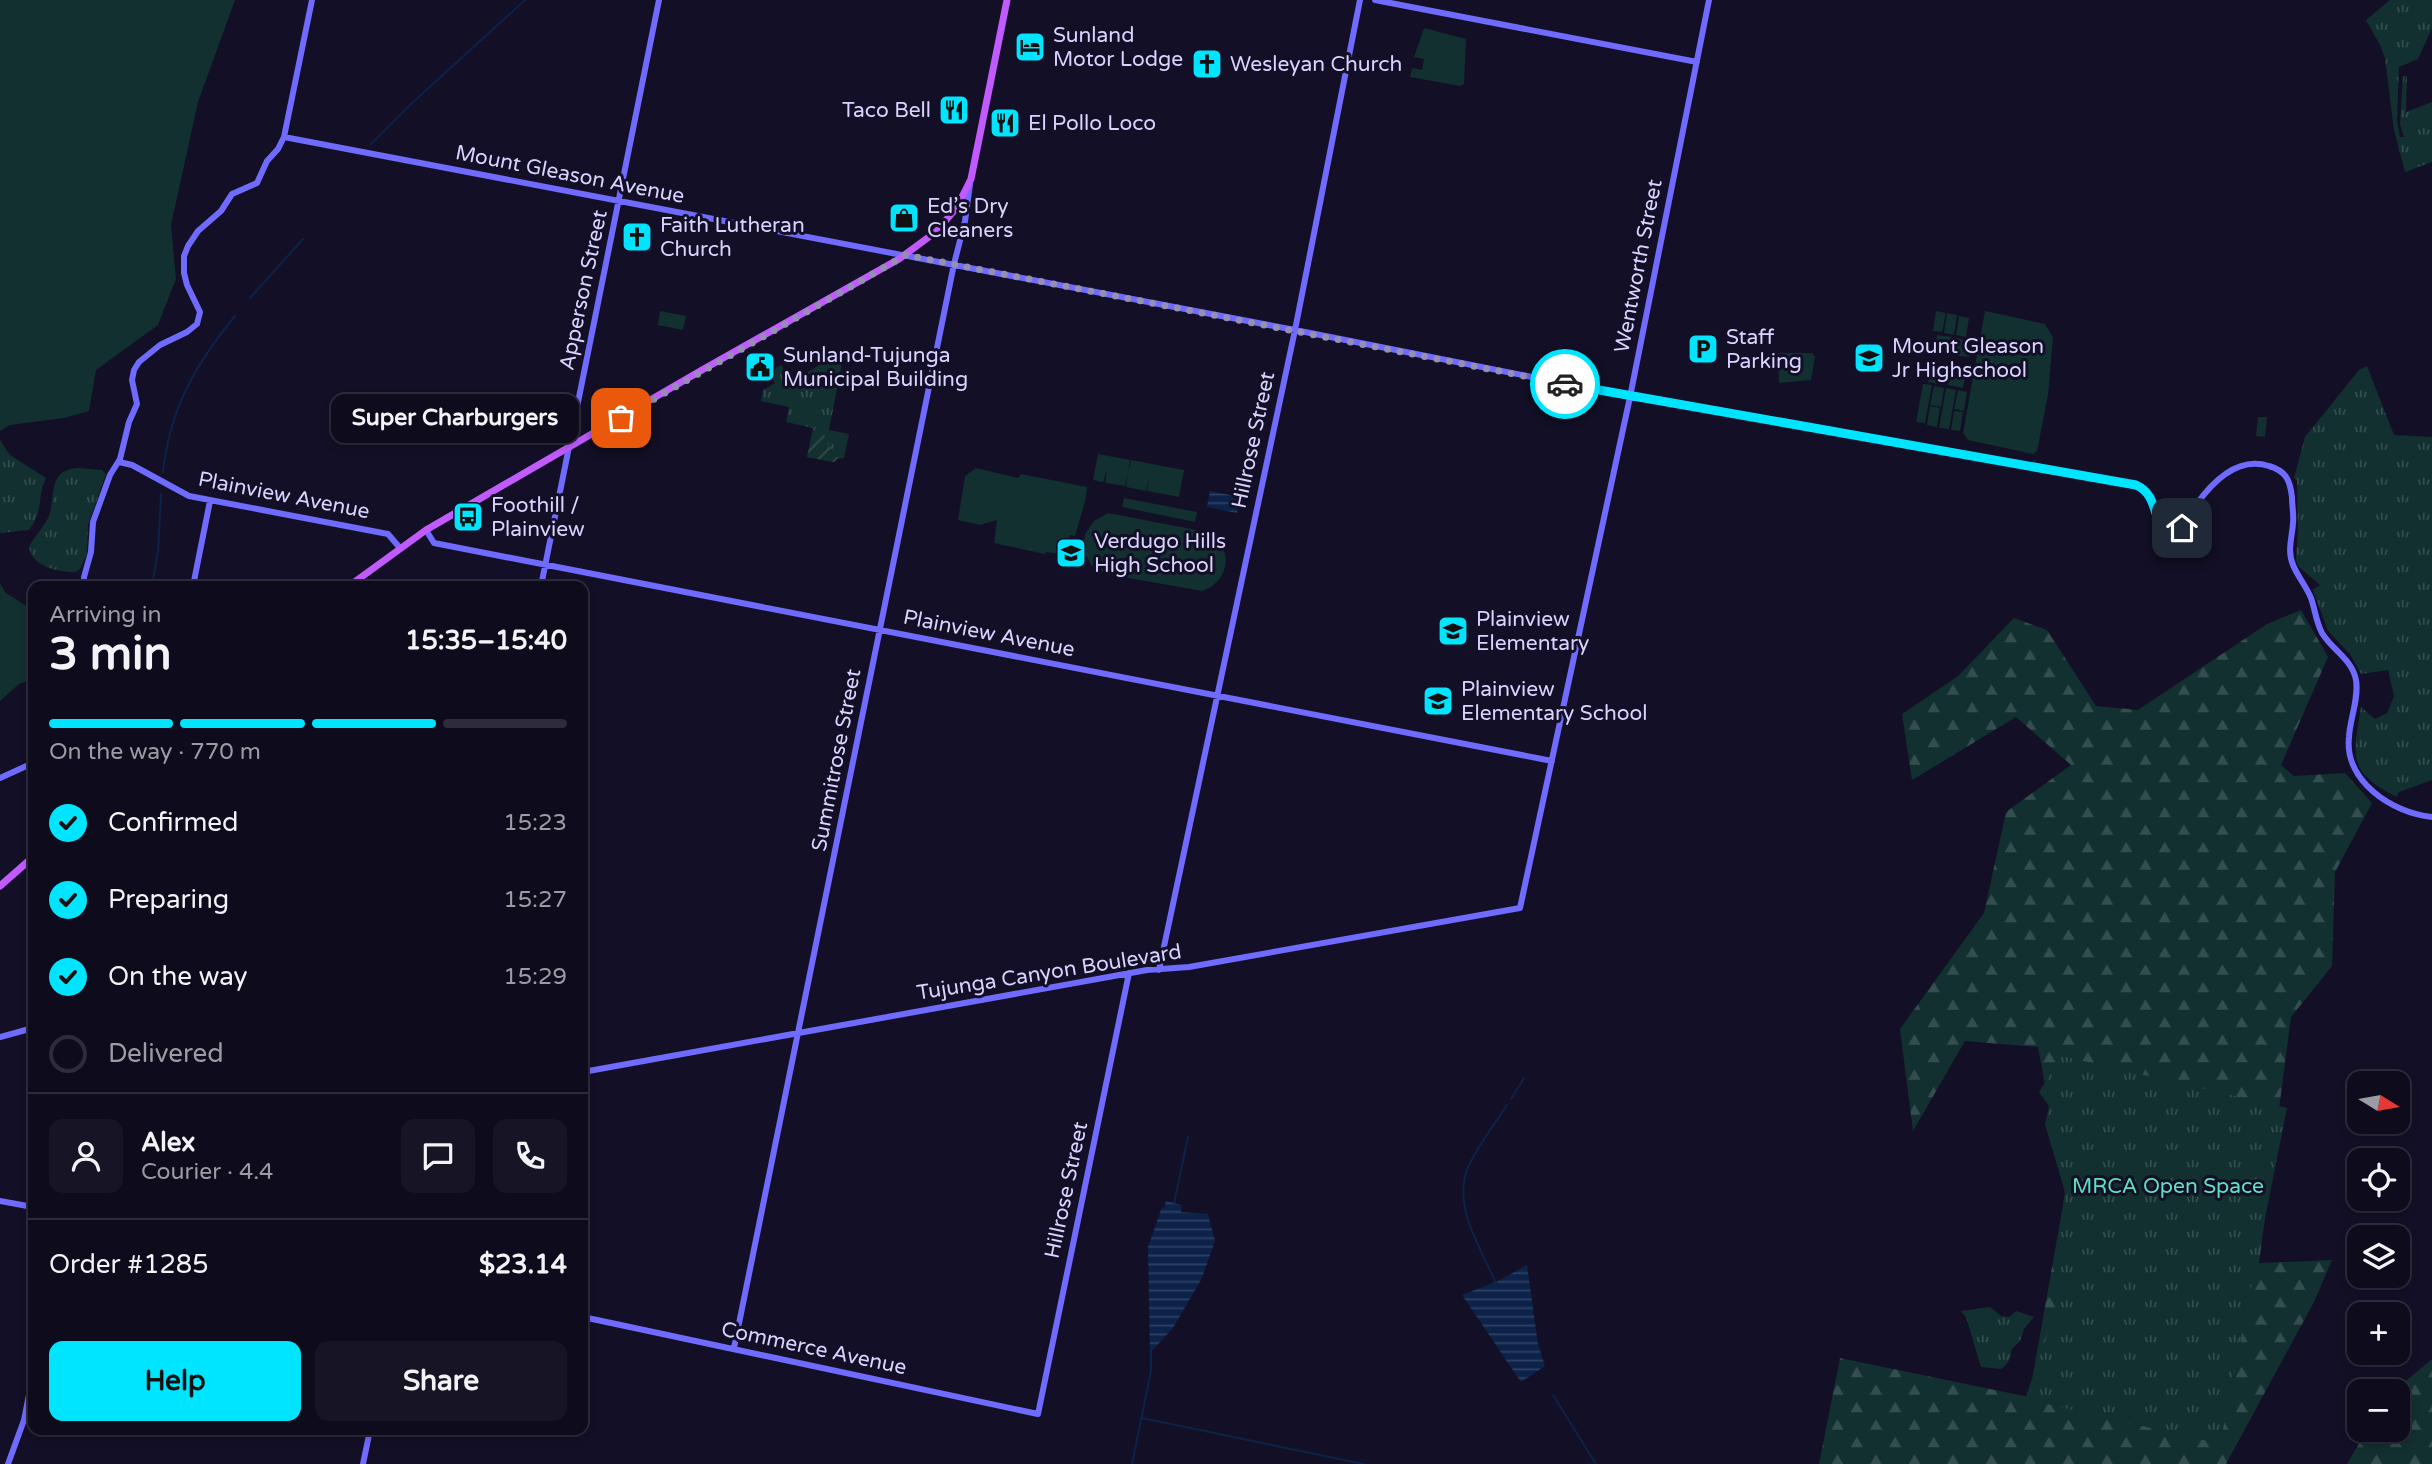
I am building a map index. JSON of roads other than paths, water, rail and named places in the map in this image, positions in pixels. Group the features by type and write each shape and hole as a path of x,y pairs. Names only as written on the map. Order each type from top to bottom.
{"main road":[{"path":"356,581 426,530 925,242 948,220 961,201 971,178 1007,0"},
{"path":"0,886 28,861"}],"street":[{"path":"84,581 91,552 93,522 110,475 119,462 129,422 137,404 132,380 136,365 164,342 192,329 199,322 200,312 184,273 188,246 198,231 221,211 232,194 257,184 265,163 278,149 284,137 312,0"},
{"name":"Apperson Street","path":"542,581 659,0"},
{"name":"Hillrose Street","path":"1159,970 1295,330 1360,0"},
{"path":"1374,0 1697,62"},
{"name":"Wentworth Street","path":"1520,908 1630,397 1709,0"},
{"name":"Mount Gleason Avenue","path":"284,137 954,264 1630,397 2136,485 2147,491 2160,525 2171,534 2182,528 2203,495 2233,468 2253,463 2277,469 2288,478 2291,487 2292,564 2308,592 2322,634 2345,659 2355,677 2357,694 2348,747 2352,766 2365,784 2376,793 2414,813 2432,817"},
{"name":"Summitrose Street","path":"734,1348 971,178"},
{"name":"Plainview Avenue","path":"119,462 132,465 187,495 388,534 400,548"},
{"path":"194,581 210,501"},
{"name":"Plainview Avenue","path":"426,530 435,543 1552,761"},
{"path":"0,778 28,765"},
{"name":"Tujunga Canyon Boulevard","path":"588,1071 1129,973 1189,967 1520,908"},
{"name":"Hillrose Street","path":"1038,1413 1129,973"},
{"path":"0,1037 28,1029"},
{"path":"0,1200 28,1206"},
{"name":"Commerce Avenue","path":"588,1318 1038,1413"},
{"path":"8,1464 24,1420 28,1400"},
{"path":"363,1464 369,1435"}],"water":[{"path":"1210,491 1240,497 1237,513 1207,507"},
{"path":"1166,1201 1182,1205 1181,1212 1208,1214 1215,1241 1202,1278 1173,1328 1150,1353 1148,1247"},
{"path":"1527,1265 1538,1344 1545,1366 1521,1382 1462,1295 1500,1280"}],"waterway":[{"path":"371,144 525,0"},
{"path":"250,298 303,239"},
{"path":"163,472 166,449 178,407 196,370 235,316"},
{"path":"153,581 158,551 161,494"},
{"path":"1511,1099 1524,1078"},
{"path":"1496,1283 1466,1213 1464,1184 1475,1153 1507,1105"},
{"path":"1174,1203 1188,1137"},
{"path":"1132,1464 1151,1371 1151,1352"},
{"path":"1553,1395 1596,1464"},
{"path":"1142,1418 1363,1464"}],"place":[{"name":"Sunland Motor Lodge","path":"1030,47"},
{"name":"Wesleyan Church","path":"1207,64"},
{"name":"Taco Bell","path":"954,110"},
{"name":"El Pollo Loco","path":"1005,123"},
{"name":"Ed’s Dry Cleaners","path":"904,218"},
{"name":"Faith Lutheran Church","path":"637,237"},
{"name":"Staff Parking","path":"1703,349"},
{"name":"Mount Gleason Jr Highschool","path":"1869,358"},
{"name":"Sunland-Tujunga Municipal Building","path":"760,367"},
{"name":"Super Charburgers","path":"621,418"},
{"name":"Foothill / Plainview","path":"468,517"},
{"name":"Verdugo Hills High School","path":"1071,553"},
{"name":"Plainview Elementary","path":"1453,631"},
{"name":"Plainview Elementary School","path":"1438,701"}],"park label":[{"name":"MRCA Open Space","path":"2168,1186"}]}
